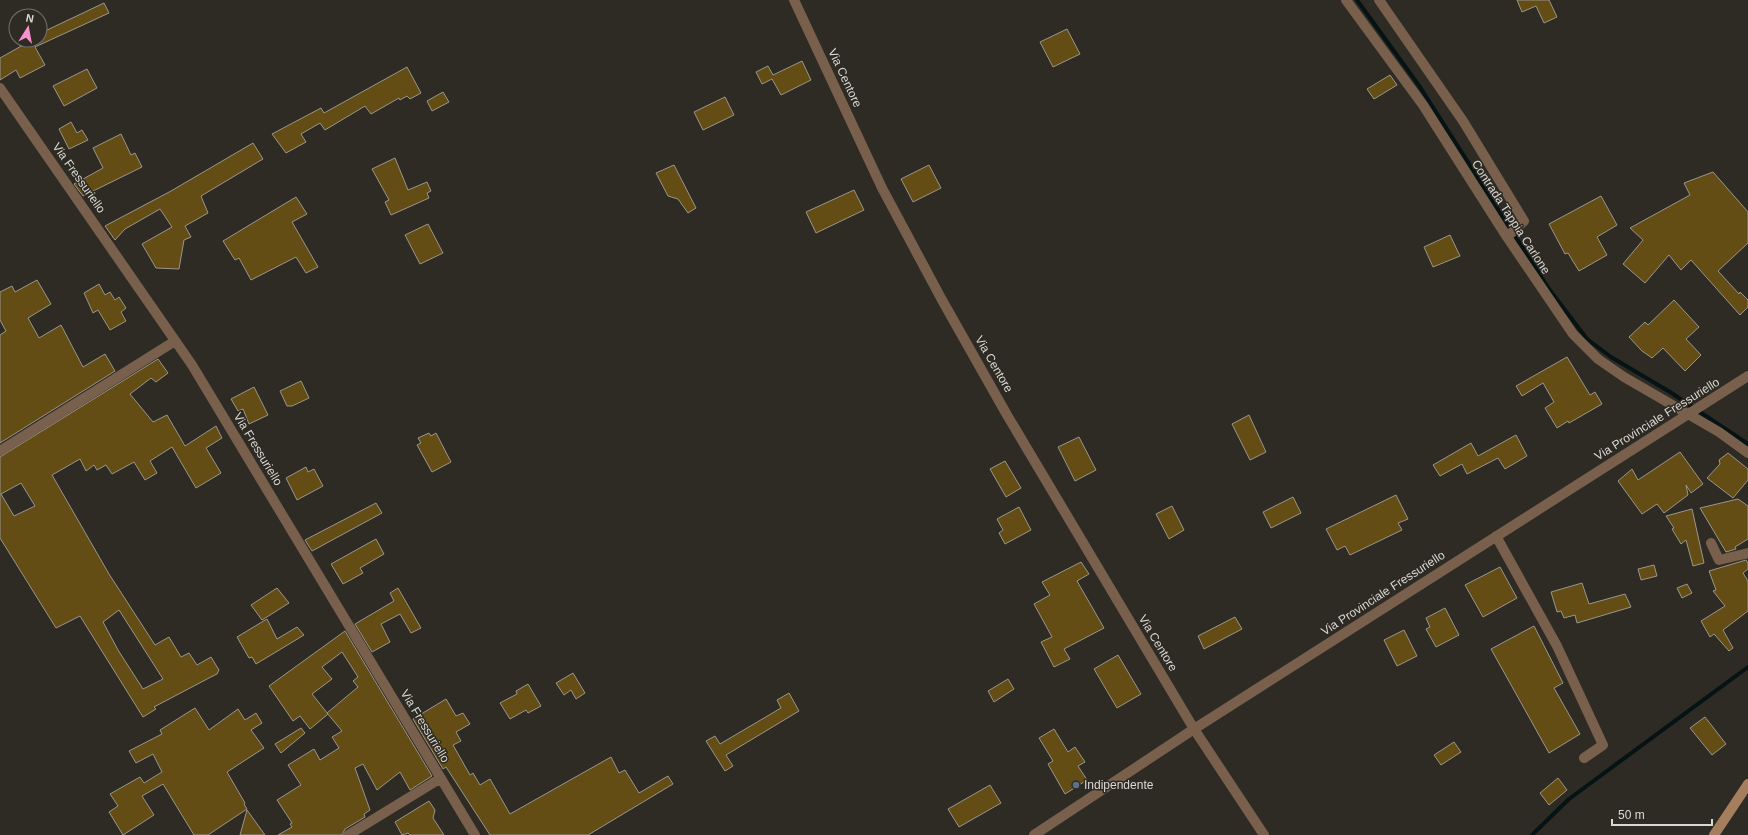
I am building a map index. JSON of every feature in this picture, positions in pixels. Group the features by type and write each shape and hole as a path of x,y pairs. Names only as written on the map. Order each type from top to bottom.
{"street":[{"name":"Via Centore","path":"794,0 882,188 942,300 1007,415 1194,729 1264,835"},
{"name":"Contrada Tappia Carlone","path":"1346,0 1423,105 1507,237 1572,334 1598,359 1636,384 1719,432 1748,453"},
{"path":"1379,0 1463,121 1524,220 1507,237"},
{"name":"Via Fressuriello","path":"0,88 192,365 476,835"},
{"path":"0,451 175,341"},
{"name":"Via Provinciale Fressuriello","path":"1034,835 1194,729 1748,376"},
{"path":"1496,536 1557,646 1604,745 1584,758"},
{"path":"1711,544 1719,560 1748,553"},
{"path":"348,835 441,778"},
{"path":"1714,835 1748,784"}],"building":[{"path":"1517,0 1549,0 1557,17 1544,23 1536,6 1522,12"},
{"path":"104,3 109,13 48,41 48,30"},
{"path":"1067,29 1080,54 1053,67 1040,42"},
{"path":"18,48 36,48 45,65 20,78 16,70 0,80 0,58"},
{"path":"802,61 811,80 781,95 772,79 762,84 756,72 768,66 773,75"},
{"path":"407,67 421,93 410,99 407,96 400,100 399,98 371,114 365,106 325,130 320,123 301,134 306,142 286,153 272,134 321,108 324,113"},
{"path":"87,69 97,88 64,106 53,86"},
{"path":"1390,75 1397,85 1374,99 1367,89"},
{"path":"443,92 449,102 432,111 427,101"},
{"path":"725,97 734,115 703,130 694,112"},
{"path":"71,122 77,133 82,130 88,140 69,149 59,129"},
{"path":"121,134 131,155 135,153 142,167 83,196 74,184 103,168 93,148"},
{"path":"253,143 263,159 201,196 208,213 185,226 191,237 184,240 179,269 156,268 142,244 172,227 160,209 125,229 115,240 105,226 171,191"},
{"path":"395,158 408,190 427,182 431,191 427,193 429,198 391,215 385,202 389,200 372,169"},
{"path":"674,165 696,208 688,213 678,199 668,196 656,173"},
{"path":"929,165 941,188 913,202 901,179"},
{"path":"1713,172 1748,212 1748,243 1718,271 1739,294 1740,292 1748,300 1748,307 1740,315 1691,260 1681,270 1669,255 1645,283 1623,264 1643,240 1630,228 1690,195 1684,183"},
{"path":"854,190 864,210 816,233 806,212"},
{"path":"1601,196 1617,225 1597,237 1607,255 1579,271 1568,253 1565,254 1549,224"},
{"path":"296,197 307,214 292,222 318,267 306,273 296,257 251,280 239,258 235,260 223,241"},
{"path":"428,224 443,253 420,264 405,235"},
{"path":"1450,235 1460,256 1433,267 1424,247"},
{"path":"37,280 51,304 28,318 39,338 61,325 83,367 105,354 115,371 0,443 0,335 6,331 0,320 0,292 12,286 15,292"},
{"path":"99,284 105,295 110,292 115,300 119,297 126,308 121,312 126,321 110,330 98,310 93,313 84,293"},
{"path":"1674,300 1699,327 1686,339 1701,355 1685,371 1663,348 1652,358 1642,351 1629,337 1645,322 1648,325"},
{"path":"1567,357 1590,395 1595,392 1602,404 1569,423 1568,421 1557,428 1545,408 1554,402 1543,383 1522,396 1516,386"},
{"path":"158,359 168,373 156,382 151,378 130,394 153,422 167,415 185,446 216,426 222,438 206,448 221,473 196,488 172,447 150,461 157,473 145,480 134,462 112,474 106,465 97,470 94,465 86,471 80,459 52,475 109,574 155,645 169,637 181,657 189,653 197,665 211,657 219,670 217,674 154,707 156,709 143,717 80,616 56,628 0,538 0,457","holes":["21,483 35,506 14,516 1,494","119,610 163,679 143,689 118,650 103,622"]},
{"path":"301,381 309,398 292,406 287,406 280,391"},
{"path":"254,387 268,415 249,424 243,409 238,411 231,399"},
{"path":"1249,415 1266,452 1250,460 1232,424"},
{"path":"429,433 431,436 436,433 451,462 432,472 417,445 421,443 418,438"},
{"path":"1516,435 1527,456 1505,469 1498,458 1467,474 1462,464 1440,476 1433,465 1471,443 1478,456"},
{"path":"1079,437 1096,470 1075,481 1058,447"},
{"path":"1680,452 1703,484 1691,493 1686,485 1688,495 1664,513 1657,504 1642,514 1618,481 1632,469 1638,480"},
{"path":"1728,453 1748,469 1748,480 1733,498 1707,478 1720,464 1719,460"},
{"path":"1005,461 1021,488 1006,497 990,469"},
{"path":"306,467 308,472 314,469 323,486 297,500 286,478"},
{"path":"1396,495 1408,519 1398,523 1402,530 1350,555 1345,546 1337,550 1326,529"},
{"path":"1293,497 1301,513 1271,528 1263,512"},
{"path":"1738,499 1748,506 1748,539 1735,547 1736,549 1726,552 1700,508"},
{"path":"376,503 382,513 312,551 305,540"},
{"path":"1172,506 1184,530 1169,539 1156,514"},
{"path":"1019,507 1031,530 1005,544 999,533 1003,530 997,519"},
{"path":"1692,509 1704,563 1693,566 1686,540 1681,544 1672,529 1674,528 1666,516"},
{"path":"376,539 384,554 360,568 363,573 343,584 331,564"},
{"path":"1746,560 1748,563 1748,569 1743,573 1748,581 1748,611 1723,630 1733,648 1729,651 1714,634 1710,637 1701,621 1725,606 1713,591 1716,590 1709,571"},
{"path":"1081,562 1089,574 1077,581 1104,628 1064,649 1070,659 1054,667 1041,642 1052,637 1034,604 1050,595 1042,582"},
{"path":"1654,565 1657,576 1641,580 1638,569"},
{"path":"1500,567 1517,598 1483,617 1465,585"},
{"path":"1582,583 1589,604 1625,594 1631,607 1577,623 1575,615 1564,618 1561,611 1557,612 1551,592"},
{"path":"1687,584 1692,593 1682,598 1677,588"},
{"path":"277,588 289,603 262,620 251,605"},
{"path":"398,588 421,628 411,633 400,614 381,624 390,642 372,652 355,624 394,601 390,593"},
{"path":"1445,608 1459,635 1436,647 1426,629 1430,627 1426,618"},
{"path":"1235,617 1242,629 1204,649 1198,636"},
{"path":"267,619 277,639 297,627 304,635 256,664 252,657 249,658 237,637"},
{"path":"1534,626 1563,683 1554,688 1580,734 1549,753 1491,649"},
{"path":"1404,630 1417,656 1397,666 1384,640"},
{"path":"345,631 432,776 410,790 400,772 377,790 363,764 355,768 370,810 364,814 365,817 345,829 342,835 278,835 292,827 290,824 292,823 277,800 301,785 288,765 314,749 320,760 339,748 332,737 342,731 328,714 310,729 300,716 293,721 269,686","holes":["342,652 358,677 353,681 358,687 327,713 312,694 332,679 322,667"]},
{"path":"1118,655 1141,694 1117,708 1094,669"},
{"path":"573,673 585,693 576,699 571,690 564,695 556,683"},
{"path":"1008,679 1014,689 994,702 988,691"},
{"path":"528,684 541,706 528,713 526,710 510,719 500,703 517,694 516,691"},
{"path":"789,693 799,711 726,755 733,766 725,771 706,741 715,736 720,744 781,708 777,700"},
{"path":"446,699 456,716 463,713 470,724 456,732 461,741 453,745 470,775 473,773 480,785 490,779 510,814 611,757 619,773 625,770 639,793 668,776 673,784 588,835 490,835 446,767 443,769 413,719"},
{"path":"195,708 209,730 238,709 245,720 256,713 262,723 251,730 264,748 227,772 247,809 208,835 194,835 163,784 142,796 154,815 123,835 109,812 118,806 110,794 140,777 144,783 162,772 153,754 136,763 129,751 162,734 160,730"},
{"path":"1705,717 1726,744 1712,755 1690,728"},
{"path":"301,728 305,733 281,753 275,744"},
{"path":"1054,729 1068,752 1075,747 1085,762 1078,766 1087,780 1065,794 1048,764 1053,761 1039,738"},
{"path":"1454,742 1461,752 1441,765 1434,755"},
{"path":"1558,778 1567,790 1549,805 1540,793"},
{"path":"990,785 1001,803 959,827 948,809"},
{"path":"429,801 435,810 433,818 444,835 410,835 408,833 402,835 395,822"},
{"path":"247,810 265,835 240,835"}],"waterway":[{"path":"1357,0 1420,87 1549,289 1587,339 1611,357 1670,392 1748,444"},
{"path":"1532,835 1569,799 1748,667"}],"place":[{"name":"Indipendente","path":"1076,785"}]}
